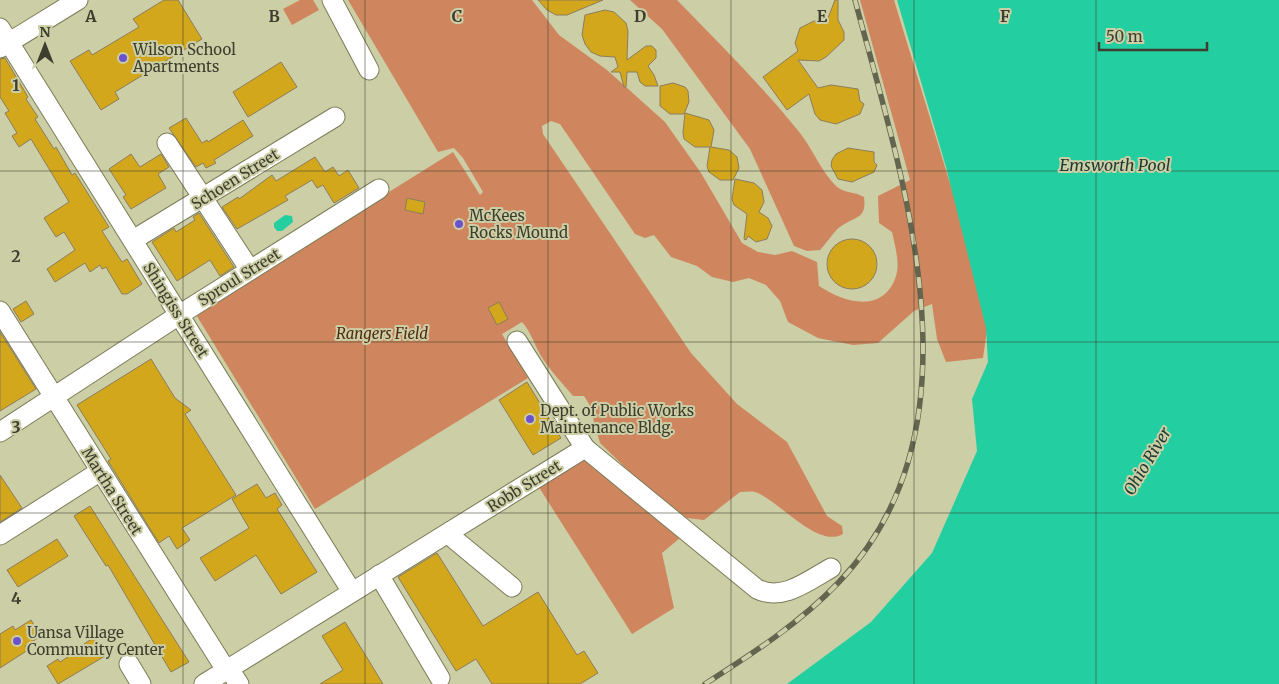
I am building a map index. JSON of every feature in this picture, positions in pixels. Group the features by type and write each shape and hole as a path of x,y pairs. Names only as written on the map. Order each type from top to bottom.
{"street":[{"path":"3,40 78,0"},
{"path":"332,0 369,70"},
{"name":"Shingiss Street","path":"3,40 134,240 352,592"},
{"name":"Schoen Street","path":"134,240 335,117"},
{"path":"168,142 250,270"},
{"name":"Sproul Street","path":"0,432 179,315 379,189"},
{"name":"Martha Street","path":"0,311 100,472 231,674"},
{"path":"518,340 585,448 757,589 765,593 790,591 831,568"},
{"name":"Robb Street","path":"204,684 231,674 352,592 585,448"},
{"path":"0,535 100,472"},
{"path":"451,531 454,539 512,587"},
{"path":"379,575 440,678"},
{"path":"129,664 141,684"}],"green space":[{"path":"300,0 313,0 319,10 292,25 283,9"},
{"name":"Rangers Field","path":"348,0 532,0 559,35 607,70 665,122 701,173 742,243 758,252 775,255 792,251 817,262 819,286 839,297 861,302 881,297 889,290 897,274 897,256 892,232 879,223 878,196 910,180 860,0 894,0 982,288 988,323 983,358 946,362 937,339 932,304 914,311 878,343 853,345 818,338 788,322 780,301 766,285 749,278 733,282 712,277 697,266 671,257 654,235 645,238 635,234 560,124 551,121 542,126 543,134 691,353 737,404 787,442 827,516 842,526 843,534 833,537 822,535 798,522 765,497 755,492 740,492 704,520 687,518 635,477 600,443 589,404 584,396 573,396 556,376 541,356 522,322 502,334 528,378 315,509 195,313 453,152 480,195 483,192 463,158 454,148 438,152"},
{"path":"630,0 677,0 771,98 804,139 824,172 834,184 845,191 864,197 864,210 862,214 838,229 820,250 807,251 794,246 750,149 662,29"},
{"path":"585,450 686,533 662,553 674,608 632,634 535,481"}],"water":[{"name":"Emsworth Pool","path":"897,0 1279,0 1279,684 787,684 871,622 932,553 977,451 972,399 988,362 986,328 946,167"},
{"path":"285,215 292,216 293,222 282,231 277,231 274,223"}],"building":[{"name":"Wilson School Apartments","path":"164,0 178,0 202,39 115,92 119,99 101,110 70,61 89,50 92,55 139,27 133,19"},
{"path":"538,0 603,0 567,15 556,15 547,10"},
{"path":"835,0 838,0 838,20 844,32 844,40 819,61 798,60 818,88 831,85 858,89 860,101 864,104 860,114 836,124 820,120 815,114 809,94 787,110 763,77 798,51 795,43 800,28 814,21 826,23"},
{"path":"605,10 614,12 626,23 628,31 627,60 646,46 652,46 656,50 656,58 648,66 658,86 645,86 640,82 637,72 627,72 626,87 624,87 620,72 611,72 618,67 615,57 600,56 591,52 585,44 582,35 585,15"},
{"path":"5,58 28,97 26,99 38,117 35,119 54,149 56,147 72,175 75,173 109,227 102,231 122,262 127,259 142,284 127,294 122,294 106,267 102,269 100,265 90,272 85,263 55,282 47,269 75,250 64,232 56,237 44,218 69,202 31,139 19,147 12,136 17,133 5,113 9,111 0,97 0,59"},
{"path":"281,62 297,87 248,117 233,92"},
{"path":"673,83 685,87 688,91 689,102 684,114 670,114 660,106 660,86"},
{"path":"685,113 709,120 714,130 711,147 729,150 737,157 739,168 733,180 720,180 709,172 707,166 710,147 695,147 684,139"},
{"path":"186,118 202,143 207,140 208,142 243,120 253,136 214,160 216,163 206,168 203,163 196,167 169,128"},
{"path":"848,148 874,152 874,162 877,165 874,172 852,182 838,179 831,166 832,160 836,154"},
{"path":"131,154 140,167 161,154 169,167 158,174 166,188 131,209 123,197 126,195 109,169"},
{"path":"315,157 325,172 333,167 339,176 348,170 359,188 334,203 323,185 317,188 312,180 285,196 288,200 237,229 222,207 238,197 239,199 272,175 276,181"},
{"path":"735,179 754,183 762,190 764,202 759,212 768,218 772,226 767,239 756,242 748,236 746,240 744,239 747,214 734,205 732,199"},
{"path":"407,198 425,202 423,214 405,210"},
{"path":"199,213 234,267 220,276 210,260 177,281 152,242 174,228 176,232 195,220 193,217"},
{"path":"847,239 857,239 870,246 877,259 877,269 870,282 857,289 847,289 838,285 831,278 827,269 827,259 831,250 838,243"},
{"path":"26,301 34,314 21,322 13,309"},
{"path":"499,302 508,319 497,325 488,308"},
{"path":"0,332 36,389 0,411"},
{"path":"151,359 175,398 191,410 185,414 236,495 182,528 190,540 177,549 169,536 159,543 108,461 111,459 77,405"},
{"name":"Dept. of Public Works Maintenance Bldg.","path":"527,382 561,438 533,455 499,400"},
{"path":"0,475 22,508 0,522"},
{"path":"257,484 266,498 275,493 282,505 277,509 317,572 281,594 256,555 215,581 200,558 249,528 232,499"},
{"path":"90,506 189,662 171,672 108,565 106,566 74,516"},
{"path":"57,539 68,556 18,587 7,570"},
{"path":"437,553 483,626 538,592 577,655 584,651 598,673 580,684 492,684 476,659 456,671 398,577"},
{"name":"Uansa Village Community Center","path":"31,620 41,636 25,646 28,650 0,668 0,634 13,626 15,630"},
{"path":"345,622 383,684 320,684 343,670 322,636"},
{"path":"93,638 105,656 58,684 47,666 58,659 60,662 85,646 84,644"}],"railway":[{"path":"705,684 792,624 839,582 884,520 911,451 922,377 921,300 910,223 894,145 855,0"}],"place":[{"name":"Wilson School Apartments","path":"123,58"},
{"name":"McKees Rocks Mound","path":"459,224"},
{"name":"Dept. of Public Works Maintenance Bldg.","path":"530,419"},
{"name":"Uansa Village Community Center","path":"17,641"}],"water label":[{"name":"Ohio River","path":"1147,461"}]}
